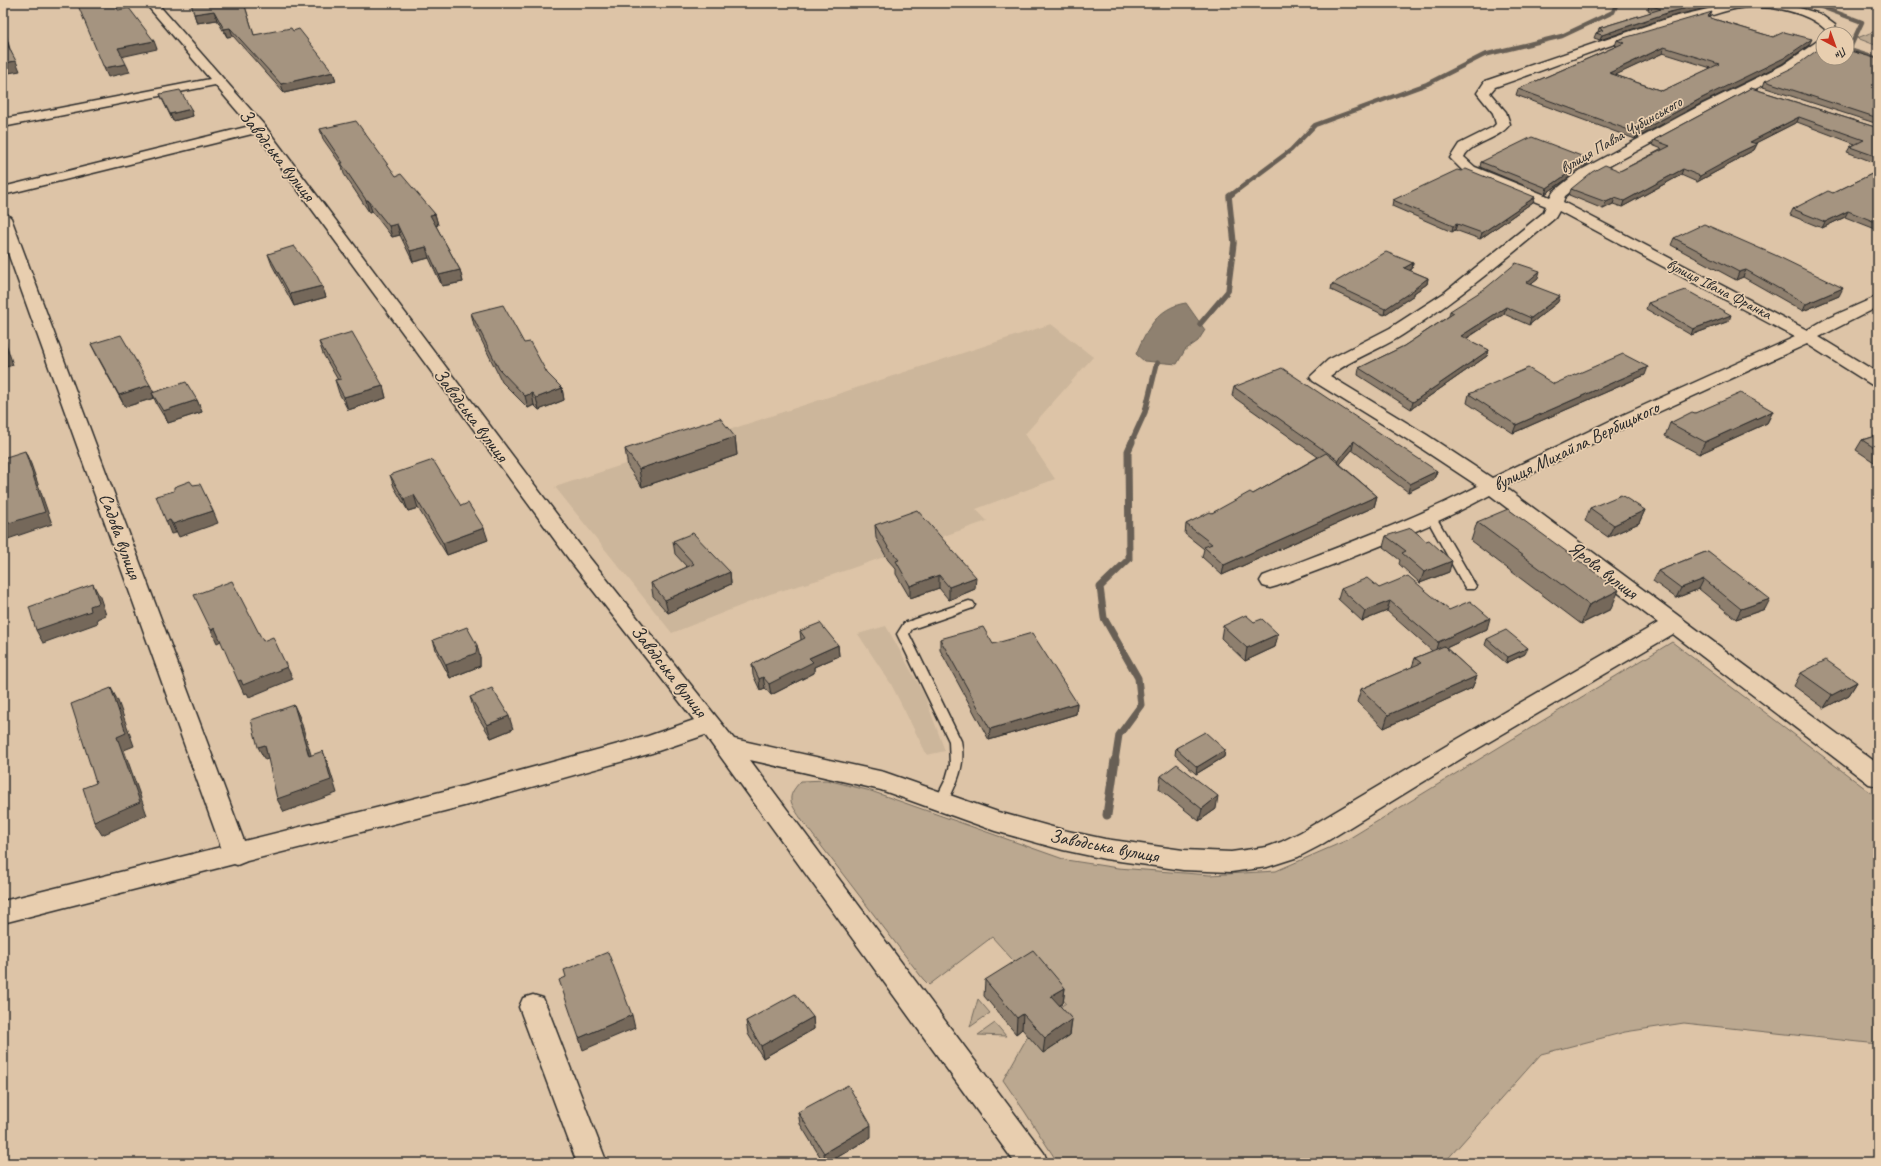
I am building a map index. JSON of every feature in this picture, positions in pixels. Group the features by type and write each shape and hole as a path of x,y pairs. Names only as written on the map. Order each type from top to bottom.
{"street":[{"name":"Заводська вулиця","path":"151,3 259,128 573,551 727,746 1034,1163"},
{"name":"вулиця Івана Франка","path":"1830,26 1817,18 1775,6 1749,3 1673,21 1490,84 1484,90 1484,93 1500,112 1503,124 1498,130 1468,144 1460,150 1457,158 1465,166 1476,173 1556,204 1808,336 1878,381"},
{"name":"вулиця Павла Чубинського","path":"1319,377 1334,364 1396,332 1450,296 1550,215 1556,204 1556,199 1564,188 1584,174 1748,87 1787,68 1815,48"},
{"path":"3,123 218,81"},
{"path":"1748,87 1762,92"},
{"path":"3,191 259,128"},
{"name":"Садова вулиця","path":"3,218 237,855"},
{"name":"вулиця Михайла Вербицького","path":"1270,581 1431,517 1622,422 1788,348 1808,336 1878,301"},
{"name":"Ярова вулиця","path":"1319,377 1420,439 1492,486 1673,624 1878,777"},
{"name":"Заводська вулиця","path":"727,746 884,781 995,821 1063,840 1104,849 1183,860 1216,862 1251,861 1289,850 1673,624"},
{"path":"3,912 237,855 517,781 652,744 710,724"},
{"path":"533,1007 592,1163"}],"lane":[{"path":"1431,517 1470,586"},
{"path":"941,801 957,766 957,749 953,736 903,634 904,630 908,626 969,605"}],"shaded area":[{"path":"1878,30 1878,46 1857,38"},
{"path":"1186,303 1205,330 1198,341 1185,350 1177,364 1144,361 1136,354 1144,336 1154,321 1168,309 1176,305"},
{"path":"1051,324 1093,357 1025,434 1055,479 976,509 987,521 818,580 770,594 672,633 555,487"},
{"path":"886,626 924,694 945,751 927,755 891,684 858,634"},
{"path":"1672,642 1878,798 1878,1044 1684,1023 1625,1032 1541,1054 1444,1163 1058,1163 1003,1080 1028,1036 1051,1013 1066,1003 1030,962 1020,968 992,937 929,985 803,822 791,801 792,792 801,781 827,780 871,791 1066,860 1118,868 1210,875 1276,871 1345,841"},
{"path":"978,999 990,1013 970,1027"},
{"path":"995,1023 1006,1036 978,1035"}],"building":[{"path":"77,3 116,3 118,10 129,8 154,41 118,48 126,64 104,68"},
{"path":"191,3 244,3 254,35 291,28 293,31 299,29 333,72 281,84 230,28 224,29 214,11 194,14"},
{"path":"1655,3 1708,3 1670,12 1602,35 1596,33 1603,30 1599,28 1661,9 1649,5"},
{"path":"1712,12 1707,17 1773,37 1784,32 1812,39 1784,58 1702,98 1637,133 1518,89 1624,43 1617,40","holes":["1664,47 1719,64 1662,91 1609,73"]},
{"path":"3,30 8,46 16,61 3,63"},
{"path":"1815,52 1815,66 1855,66 1855,52 1878,59 1878,118 1765,81 1794,67"},
{"path":"1751,88 1878,128 1878,157 1850,147 1864,140 1799,117 1750,142 1757,144 1736,154 1738,155 1700,176 1683,169 1624,201 1615,198 1606,202 1571,189 1592,172 1605,165 1620,171 1670,146 1654,140"},
{"path":"180,90 191,109 170,114 160,94"},
{"path":"356,121 396,176 401,174 435,214 430,215 460,270 439,275 426,247 410,251 397,224 389,226 368,200 366,200 320,129"},
{"path":"1532,137 1589,159 1547,188 1481,162"},
{"path":"1466,169 1535,197 1482,233 1457,224 1453,226 1393,200 1457,170 1461,171"},
{"path":"1878,171 1878,223 1848,211 1825,222 1793,209 1828,191 1833,193"},
{"path":"1704,224 1775,255 1843,288 1806,304 1746,270 1739,272 1674,238"},
{"path":"294,246 316,274 322,286 290,294 268,254"},
{"path":"1386,252 1413,263 1404,268 1428,278 1415,289 1385,309 1332,284"},
{"path":"1516,263 1540,271 1526,283 1560,296 1531,318 1506,307 1461,336 1489,350 1413,402 1359,368 1404,346 1454,313 1450,311 1486,288"},
{"path":"1686,290 1731,315 1693,329 1648,303"},
{"path":"503,305 524,343 530,342 547,373 562,388 536,398 532,393 525,396 499,369 471,313"},
{"path":"352,332 383,386 344,397 335,380 341,379 319,342"},
{"path":"121,335 150,385 119,395 91,344"},
{"path":"3,341 7,353 3,354"},
{"path":"1623,354 1648,367 1516,425 1469,394 1528,368 1554,384"},
{"path":"1282,368 1437,471 1410,484 1354,441 1338,460 1234,387"},
{"path":"186,382 197,400 163,411 152,393"},
{"path":"1741,393 1773,411 1705,442 1670,423 1692,412 1695,413"},
{"path":"720,418 735,437 639,469 625,449"},
{"path":"1878,435 1878,450 1862,440"},
{"path":"25,451 45,512 3,525 3,458"},
{"path":"1326,453 1377,496 1224,565 1204,547 1212,544 1186,524 1210,512 1212,513 1250,492 1253,494"},
{"path":"433,460 461,506 468,503 484,528 443,543 414,495 404,499 390,475"},
{"path":"190,481 193,485 200,484 213,511 173,524 170,520 166,521 156,496 174,491 174,487"},
{"path":"1621,495 1645,510 1614,525 1590,508"},
{"path":"1508,509 1619,590 1589,605 1477,522"},
{"path":"917,510 976,577 949,587 939,575 910,586 896,561 899,560 888,547 875,525"},
{"path":"1411,528 1426,541 1429,540 1452,561 1424,572 1402,553 1406,551 1386,536"},
{"path":"693,533 730,572 665,600 651,583 694,564 673,541"},
{"path":"1708,551 1770,599 1741,609 1704,579 1681,588 1658,571"},
{"path":"1408,576 1449,610 1470,601 1490,618 1438,642 1390,601 1365,611 1341,589 1367,578 1379,588"},
{"path":"232,581 263,641 273,637 287,667 243,685 241,680 238,681 215,628 211,630 194,595"},
{"path":"93,584 99,603 90,606 91,611 36,630 29,607"},
{"path":"1246,615 1254,622 1262,619 1278,634 1247,648 1223,626"},
{"path":"820,623 838,645 809,658 813,662 769,684 763,677 759,679 752,664 805,638 800,631"},
{"path":"467,627 477,645 476,653 446,665 433,640"},
{"path":"983,627 993,644 1032,633 1077,703 990,729 940,639"},
{"path":"1506,630 1528,648 1508,657 1487,639"},
{"path":"1444,646 1477,676 1388,715 1361,689 1421,663 1415,658"},
{"path":"1826,660 1857,682 1832,695 1801,673"},
{"path":"111,688 126,733 117,737 140,802 94,822 83,788 96,783 71,704"},
{"path":"492,688 509,716 487,725 470,697"},
{"path":"294,705 309,756 323,751 331,780 277,799 265,745 258,747 251,720"},
{"path":"1205,732 1225,750 1197,767 1176,748"},
{"path":"1177,764 1218,796 1202,809 1161,776"},
{"path":"1033,950 1065,988 1051,996 1072,1019 1045,1038 1023,1014 1017,1018 985,980"},
{"path":"608,952 632,1015 579,1038 559,980 566,977 564,970"},
{"path":"795,994 813,1017 761,1046 746,1021"},
{"path":"848,1085 871,1125 824,1153 798,1112"}],"waterway":[{"path":"1231,195 1291,150 1315,125 1427,84 1484,55 1562,36 1613,12 1617,3"},
{"path":"1811,3 1862,22 1849,50 1878,59"},
{"path":"1200,324 1228,291 1234,243 1229,196 1232,194"},
{"path":"1131,443 1145,412 1157,363"},
{"path":"1115,761 1119,735 1141,705 1138,678 1104,618 1100,587 1129,559 1128,451 1132,442"},
{"path":"1107,815 1115,760"}]}
